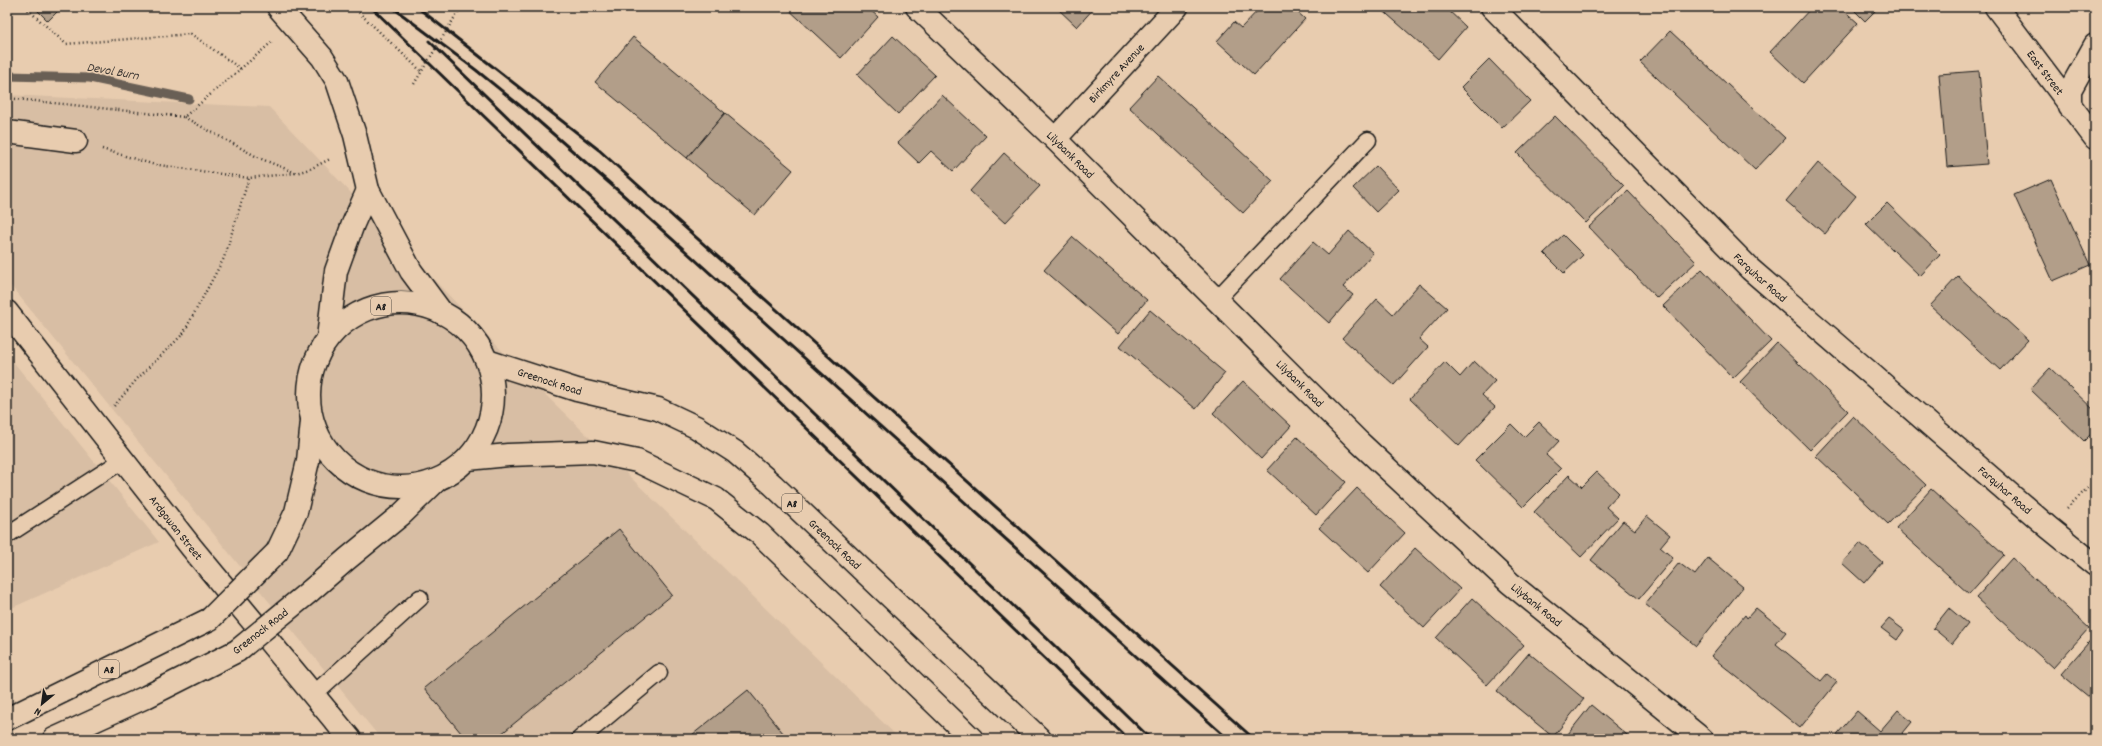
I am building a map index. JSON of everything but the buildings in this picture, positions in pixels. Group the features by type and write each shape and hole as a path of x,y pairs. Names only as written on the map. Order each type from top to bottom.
{"main road":[{"path":"278,7 322,57 337,81 355,135 368,190 411,271 442,313"},
{"name":"Lilybank Road","path":"917,7 1055,139 1359,442 1510,584 1702,739"},
{"name":"Birkmyre Avenue","path":"1055,139 1177,7"},
{"name":"Farquhar Road","path":"1492,7 1750,269 2048,527 2095,565"},
{"name":"East Street","path":"1996,7 2070,107 2095,138"},
{"path":"2070,107 2070,90 2095,45"},
{"path":"7,132 76,141"},
{"path":"328,338 336,271 353,224 368,190"},
{"name":"A8","path":"7,719 210,619 277,552 296,512 308,461 312,421 309,399 310,377 317,356 328,338 346,320 368,309 393,303 418,304 442,313 461,325 471,336 487,361 493,387 492,413 483,438 468,459 453,471 437,480 407,487 376,484 348,471 326,449 312,421"},
{"name":"Ardgowan Street","path":"7,312 192,548 350,739"},
{"name":"Greenock Road","path":"487,361 577,390 658,409 696,427 735,452 773,485 1040,739"},
{"path":"468,459 508,455 593,452 637,461 716,498 760,534 972,739"},
{"name":"Greenock Road","path":"54,739 146,697 237,651 402,514 437,480"}],"lane":[{"path":"1217,299 1368,140"},
{"path":"7,535 123,460"},
{"path":"314,694 420,598"},
{"path":"580,739 659,673"}],"path":[{"path":"25,7 66,44 191,34 241,69"},
{"path":"352,7 421,71"},
{"path":"414,84 461,7"},
{"path":"184,117 272,41 270,35"},
{"path":"7,98 184,117 259,158 296,173"},
{"path":"76,141 152,164 249,178 296,173 310,169 330,159"},
{"path":"96,426 138,378 183,334 224,258 249,178"},
{"path":"2048,527 2095,481"}],"shaded area":[{"path":"7,95 269,107 523,373 900,739 381,739 7,281"},
{"path":"7,354 159,542 7,610"}],"waterway":[{"name":"Devol Burn","path":"7,76 90,78 189,99"}],"railway":[{"path":"371,7 1128,739"},
{"path":"392,7 476,70 529,113 622,194 1228,739"},
{"path":"417,7 599,150 1254,739"},
{"path":"429,41 1151,739"}]}
